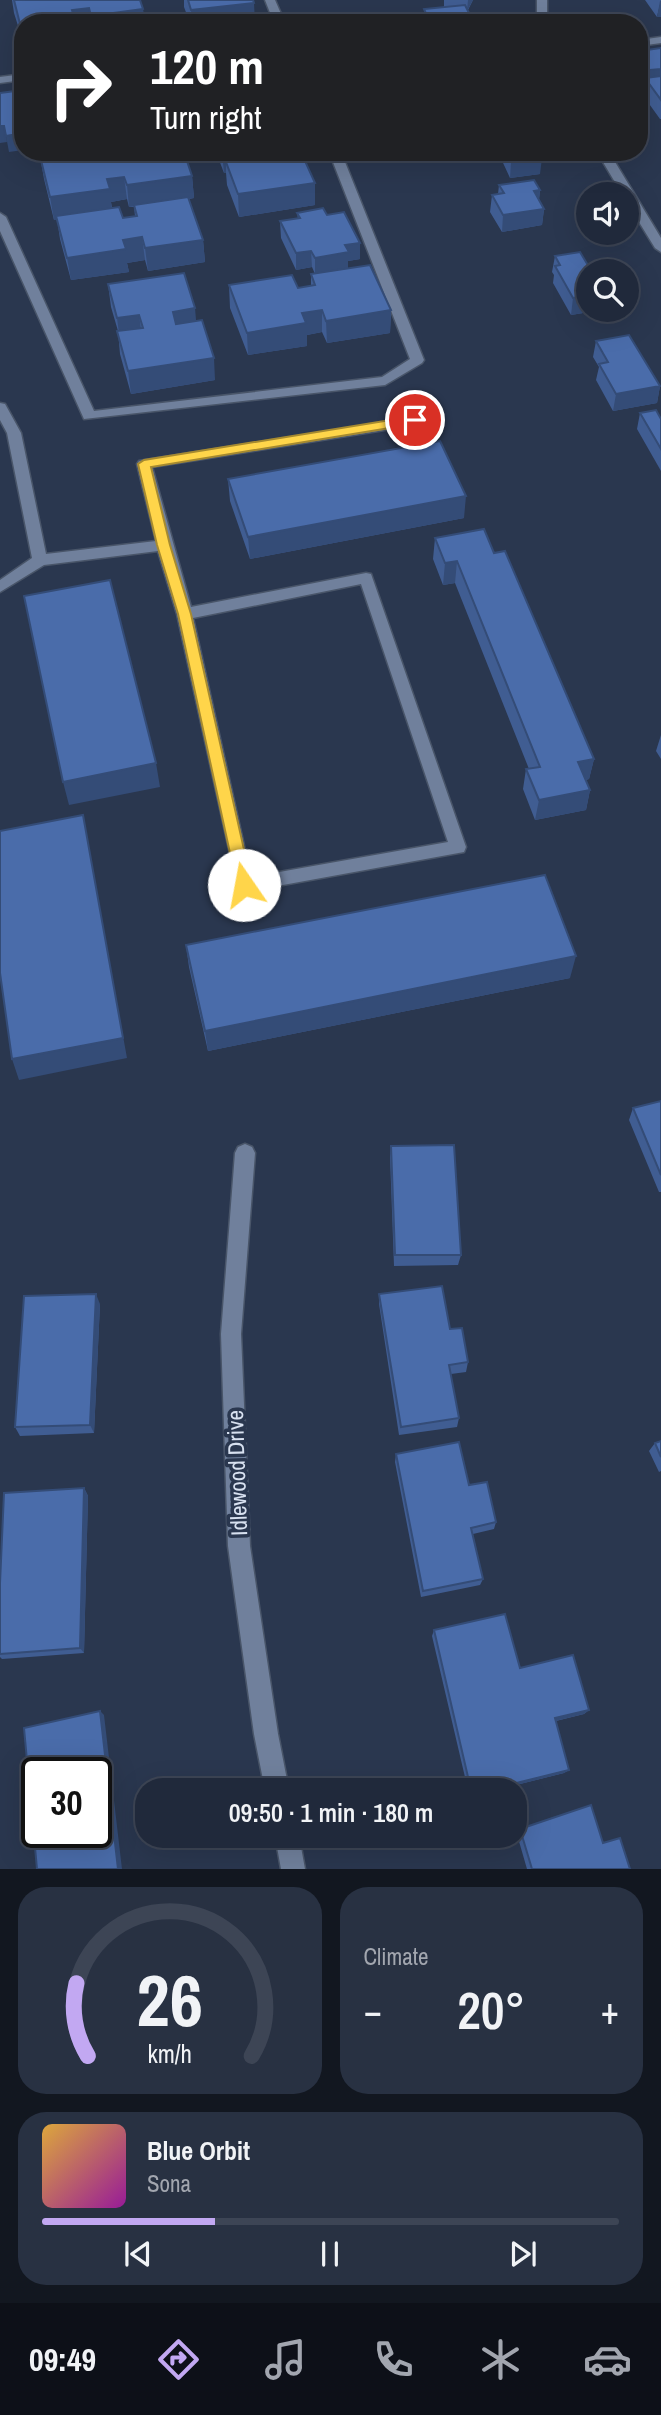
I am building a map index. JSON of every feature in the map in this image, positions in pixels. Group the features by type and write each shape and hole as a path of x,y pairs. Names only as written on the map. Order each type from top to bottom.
{"street":[{"path":"0,217 89,416 385,380 417,360 338,161"},
{"path":"608,161 661,248"},
{"path":"1,411 14,433 40,560"},
{"path":"184,614 366,578 458,848 244,885 184,614 144,464 415,420"},
{"path":"0,587 40,560 164,545"},
{"name":"Idlewood Drive","path":"245,1153 231,1334 239,1546 275,1778"},
{"path":"289,1848 293,1869"}],"building":[{"path":"14,0 140,0 143,9 106,14 90,14 89,8 72,10 73,14 18,14"},
{"path":"188,0 253,0 254,3 191,10"},
{"path":"465,5 470,14 426,14 424,9"},
{"path":"661,48 661,69 648,70 648,50"},
{"path":"661,76 661,100 648,82 648,78"},
{"path":"14,91 14,135 6,136 4,126 0,126 0,93"},
{"path":"41,161 187,161 192,176 127,185 124,177 107,179 110,189 50,197"},
{"path":"305,161 315,183 238,194 226,162"},
{"path":"534,180 540,190 534,191 544,209 503,215 492,195 504,193 499,185"},
{"path":"188,197 203,240 145,248 142,237 123,240 126,249 67,258 56,216 119,207 123,218 137,216 134,205"},
{"path":"323,208 327,215 344,212 360,243 345,245 349,252 315,258 311,251 296,253 280,221 300,218 297,213"},
{"path":"580,252 584,259 576,259 576,298 573,298 555,266 560,265 555,256"},
{"path":"370,265 391,310 326,321 322,310 302,313 306,323 247,333 229,285 292,275 298,288 315,285 311,274"},
{"path":"184,273 195,308 173,312 176,324 202,320 214,358 128,371 117,331 143,328 139,315 117,318 108,284"},
{"path":"629,335 660,386 616,394 599,364 608,362 596,341"},
{"path":"656,410 661,419 661,449 640,413"},
{"path":"440,441 466,496 248,537 228,479"},
{"path":"484,529 494,553 505,551 594,759 578,762 590,790 539,800 526,769 540,767 457,561 445,563 435,538"},
{"path":"110,580 156,763 63,782 24,596"},
{"path":"83,815 123,1038 12,1059 0,973 0,831"},
{"path":"545,875 576,956 205,1031 186,945"},
{"path":"661,1101 661,1175 633,1108"},
{"path":"454,1145 461,1255 395,1255 391,1146"},
{"path":"442,1286 450,1329 462,1328 468,1362 449,1365 459,1418 401,1427 379,1294"},
{"path":"96,1294 90,1425 15,1427 24,1296"},
{"path":"661,1441 661,1457 655,1443"},
{"path":"459,1442 469,1485 487,1482 496,1522 471,1528 483,1579 423,1591 396,1454"},
{"path":"84,1488 80,1648 0,1654 4,1493"},
{"path":"505,1614 520,1668 573,1655 589,1710 555,1718 569,1770 527,1780 527,1778 468,1778 434,1630"},
{"path":"100,1711 105,1757 27,1757 24,1728"},
{"path":"591,1805 603,1843 620,1838 630,1869 532,1869 526,1848 527,1827"},
{"path":"112,1816 118,1869 37,1869 35,1848 112,1848"}],"route":[{"path":"244,885 184,614 144,464 415,420"}]}
